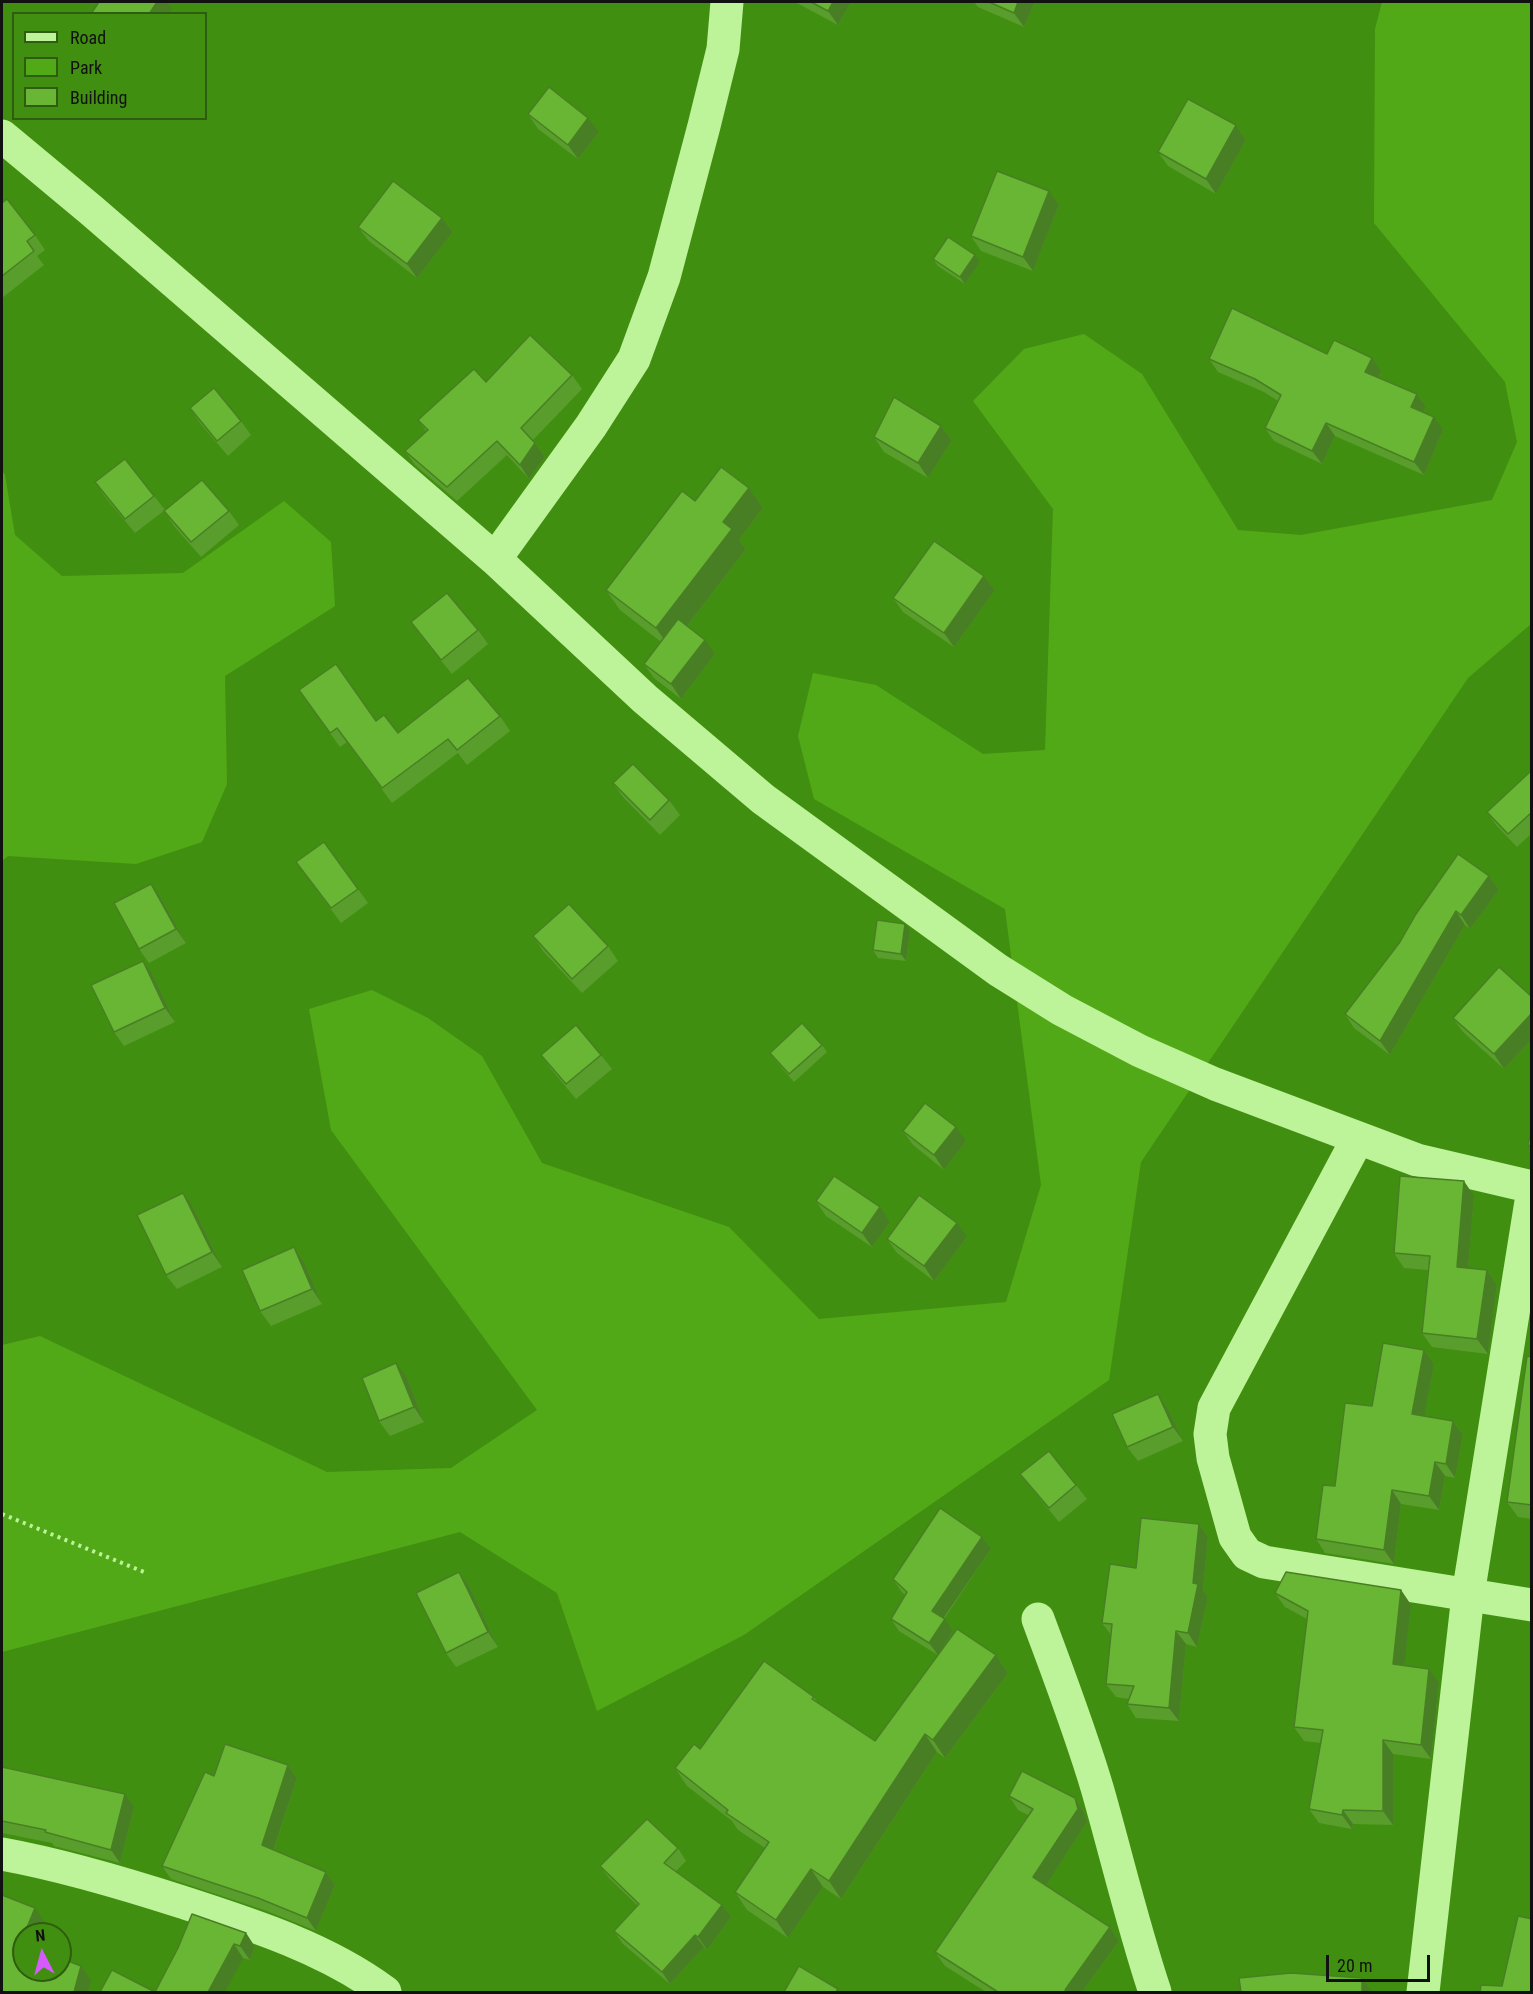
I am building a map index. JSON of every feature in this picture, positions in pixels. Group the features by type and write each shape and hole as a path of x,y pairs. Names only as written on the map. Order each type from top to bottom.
{"street":[{"path":"495,560 591,426 634,359 664,277 702,137 723,49 727,2"},
{"path":"2,136 92,210 495,560 645,699 764,800 998,970 1062,1010 1140,1051 1215,1084 1357,1140 1453,1170 1532,1187"},
{"path":"1357,1140 1214,1408 1210,1434 1235,1537 1247,1554 1264,1562 1532,1605"},
{"path":"1423,1992 1468,1595 1532,1195"},
{"path":"1038,1619 1076,1720 1112,1841 1131,1917 1155,1992"},
{"path":"2,1854 104,1878 216,1913 320,1955 385,1992"}],"path":[{"path":"2,1514 144,1572"}],"green space":[{"path":"1382,2 1531,2 1531,624 1468,678 1141,1162 1109,1380 744,1635 597,1711 557,1593 460,1532 2,1652 2,1345 40,1336 327,1472 451,1468 537,1410 331,1130 309,1009 372,990 428,1018 482,1056 542,1163 729,1227 819,1319 1006,1302 1041,1185 1005,909 814,799 798,736 813,673 876,685 983,754 1045,750 1053,509 973,401 1024,349 1084,334 1142,374 1238,530 1301,535 1492,500 1517,442 1505,382 1374,223 1375,29"},
{"path":"2,471 5,475 15,535 62,576 183,573 284,501 331,542 335,606 225,676 227,784 202,842 136,864 8,856 2,861"}],"building":[{"path":"99,2 157,2 150,12 92,12"},
{"path":"811,2 833,2 828,11"},
{"path":"989,2 1018,2 1014,13"},
{"path":"549,87 588,118 568,145 528,114"},
{"path":"1188,99 1236,125 1206,179 1158,152"},
{"path":"997,171 1049,191 1023,257 971,236"},
{"path":"393,181 442,218 407,264 358,227"},
{"path":"7,199 35,235 27,241 34,251 2,276 2,203"},
{"path":"948,237 975,255 960,277 933,259"},
{"path":"1232,308 1327,354 1334,340 1372,358 1365,372 1417,394 1411,407 1434,417 1414,462 1326,423 1312,451 1265,428 1281,395 1255,379 1209,359"},
{"path":"530,335 572,375 521,428 535,443 520,465 497,441 447,487 405,451 428,430 418,420 474,369 486,382"},
{"path":"214,388 241,421 217,441 190,408"},
{"path":"894,397 941,426 918,463 874,437"},
{"path":"125,459 154,496 125,519 95,482"},
{"path":"721,467 749,488 723,522 732,529 656,628 606,590 682,491 695,501"},
{"path":"202,480 229,511 191,542 164,511"},
{"path":"934,541 984,576 944,633 893,598"},
{"path":"447,593 478,630 441,660 411,622"},
{"path":"678,619 705,640 671,684 644,664"},
{"path":"336,664 376,721 384,715 398,733 468,678 500,716 457,750 448,739 382,788 337,728 330,733 299,690"},
{"path":"633,764 669,800 650,820 613,783"},
{"path":"1532,770 1532,812 1508,834 1487,812"},
{"path":"324,842 358,889 331,908 296,862"},
{"path":"1458,854 1489,876 1461,915 1456,911 1380,1041 1345,1014 1400,942 1416,914"},
{"path":"151,884 176,929 139,949 114,903"},
{"path":"569,904 608,946 572,979 533,936"},
{"path":"877,920 905,924 901,954 873,950"},
{"path":"143,961 165,1008 114,1032 91,985"},
{"path":"1499,967 1532,997 1532,1013 1494,1054 1453,1018"},
{"path":"802,1023 822,1045 789,1074 770,1053"},
{"path":"576,1025 601,1055 566,1084 541,1055"},
{"path":"925,1103 956,1127 934,1155 903,1131"},
{"path":"1532,1127 1532,1146 1528,1145"},
{"path":"834,1176 880,1207 862,1233 816,1201"},
{"path":"1400,1176 1464,1181 1457,1267 1487,1270 1477,1339 1422,1333 1430,1256 1394,1253"},
{"path":"183,1193 212,1252 166,1275 137,1215"},
{"path":"919,1195 957,1223 924,1266 887,1239"},
{"path":"294,1247 312,1289 260,1311 242,1270"},
{"path":"1383,1343 1424,1350 1412,1414 1453,1421 1446,1464 1435,1462 1429,1496 1392,1490 1384,1550 1316,1539 1323,1485 1335,1486 1345,1403 1372,1406"},
{"path":"1532,1354 1532,1505 1507,1502 1527,1356 1531,1357"},
{"path":"396,1363 414,1407 379,1421 362,1378"},
{"path":"1158,1394 1173,1427 1127,1447 1112,1414"},
{"path":"1049,1451 1076,1485 1049,1508 1020,1474"},
{"path":"940,1508 982,1537 932,1611 945,1619 929,1643 891,1619 907,1592 893,1579"},
{"path":"1141,1518 1199,1524 1193,1583 1198,1584 1188,1633 1176,1631 1169,1708 1127,1704 1134,1686 1106,1684 1112,1624 1102,1623 1110,1564 1136,1568"},
{"path":"459,1572 488,1632 446,1653 416,1593"},
{"path":"1286,1572 1401,1590 1393,1664 1429,1669 1421,1745 1383,1740 1383,1811 1343,1810 1342,1815 1309,1809 1323,1730 1294,1727 1308,1611 1275,1593"},
{"path":"957,1629 996,1655 933,1740 925,1734 829,1881 811,1869 776,1920 735,1892 769,1842 726,1813 728,1810 675,1768 694,1744 700,1749 764,1661 814,1697 812,1699 875,1741"},
{"path":"225,1744 288,1765 262,1845 326,1872 307,1918 258,1898 162,1866 205,1772 214,1776"},
{"path":"2,1767 125,1794 111,1850 45,1832 46,1830 2,1821"},
{"path":"1022,1771 1075,1798 1078,1809 1033,1877 1110,1927 1065,1990 1071,1992 998,1992 935,1952 1033,1809 1009,1796"},
{"path":"647,1819 678,1848 664,1863 722,1905 698,1937 695,1935 662,1972 614,1931 639,1904 600,1866"},
{"path":"2,1895 35,1908 29,1922 12,1922 12,1982 72,1982 72,1963 81,1966 74,1992 2,1992"},
{"path":"192,1914 246,1933 240,1946 234,1944 208,1992 155,1992 178,1948"},
{"path":"1518,1916 1532,1919 1532,1992 1480,1992 1481,1985 1502,1986"},
{"path":"799,1966 838,1989 836,1992 784,1992"},
{"path":"112,1970 155,1992 100,1992"},
{"path":"1291,1973 1362,1978 1362,1992 1241,1992 1239,1978"}]}
